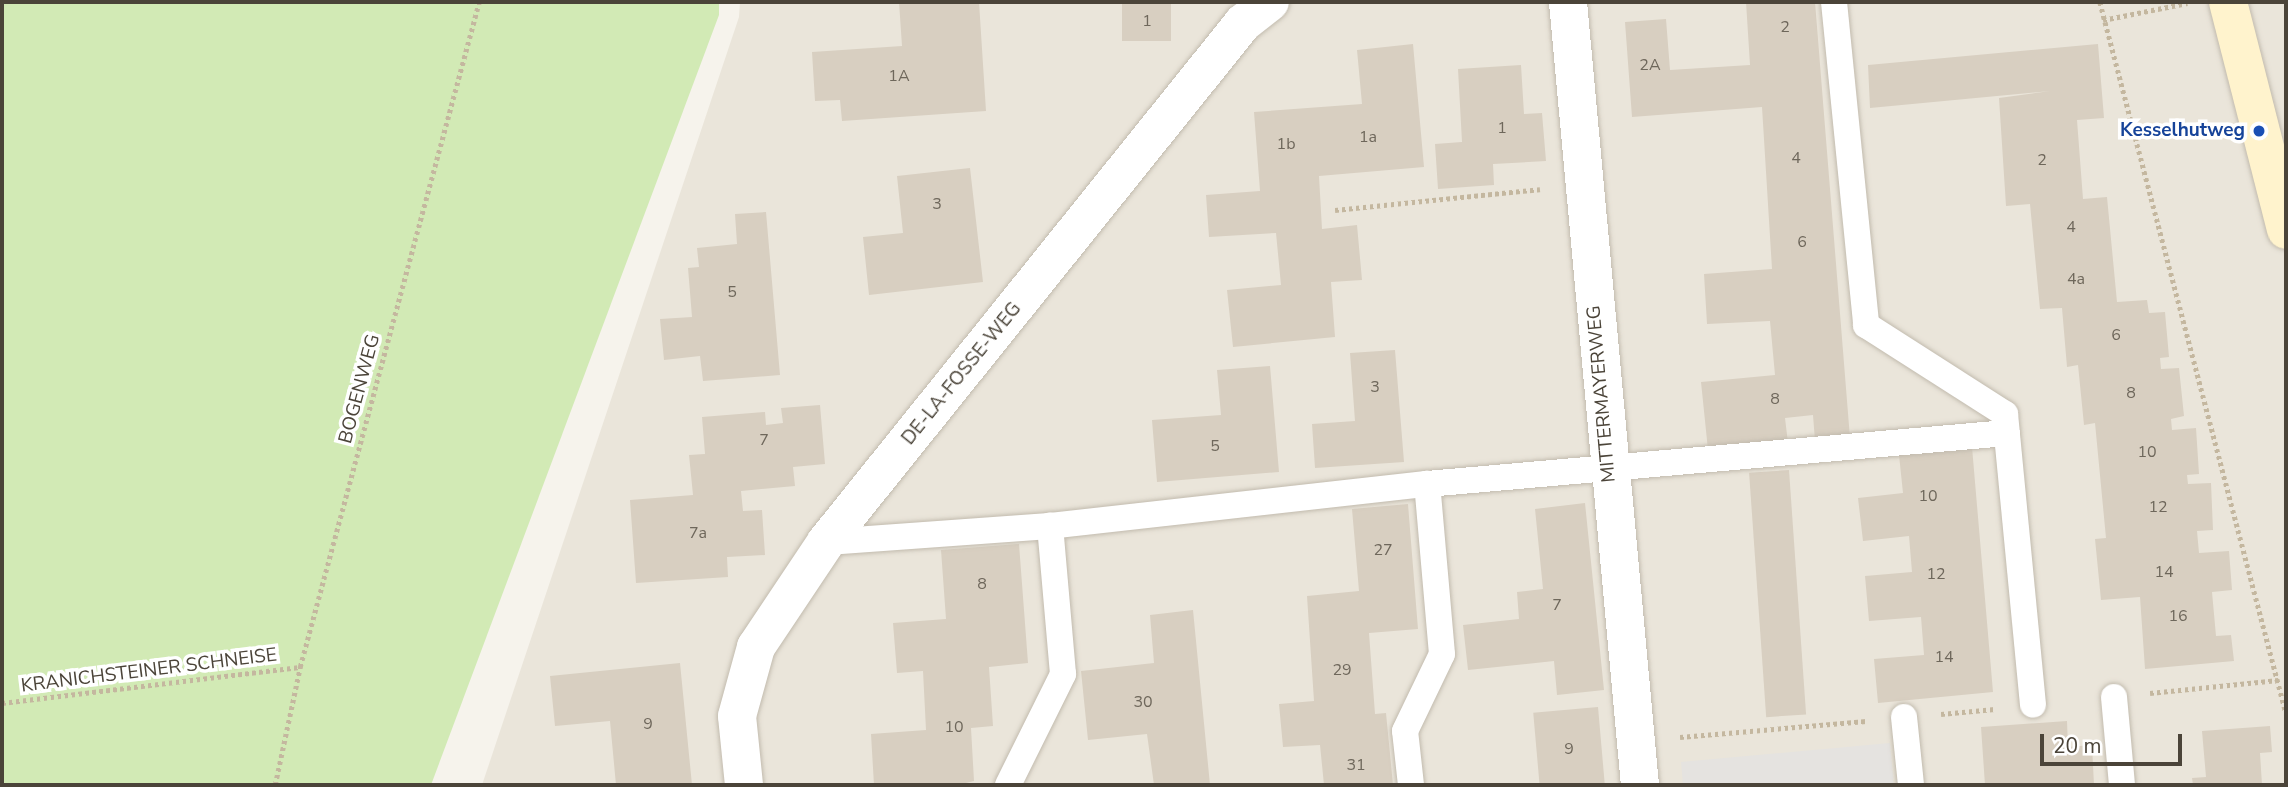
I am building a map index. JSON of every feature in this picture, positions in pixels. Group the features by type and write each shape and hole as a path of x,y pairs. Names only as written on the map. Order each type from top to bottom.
{"main road":[{"path":"2228,2 2286,230"}],"street":[{"name":"DE-LA-FOSSE-WEG","path":"744,785 737,716 756,647 826,542 1243,23 1270,2"},
{"name":"MITTERMAYERWEG","path":"1568,2 1608,467 1640,785"}],"lane":[{"path":"1834,2 1866,325 2005,414 2033,705"},
{"path":"826,542 1050,526 1427,484 2007,433"},
{"path":"1411,785 1405,732 1442,654 1427,484"},
{"path":"1008,785 1062,674 1050,526"},
{"path":"2114,697 2122,785"},
{"path":"1904,718 1911,785"}],"path":[{"name":"BOGENWEG","path":"275,785 300,667 479,2"},
{"path":"2100,2 2286,713"},
{"path":"2104,20 2194,2"},
{"path":"1335,210 1583,185"},
{"name":"KRANICHSTEINER SCHNEISE","path":"2,703 300,667"},
{"path":"2114,697 2278,680"},
{"path":"1635,741 2033,705"}],"shaded area":[{"path":"740,2 2286,2 2286,785 482,785 739,17"},
{"path":"1890,743 1894,785 1683,785 1681,762"}],"green space":[{"path":"2,2 719,2 719,15 431,785 2,785"}],"building":[{"path":"899,2 979,2 986,111 842,121 840,100 815,101 812,52 902,46"},
{"path":"1122,2 1171,2 1171,41 1122,41"},
{"path":"1746,2 1815,2 1850,438 1815,441 1813,415 1785,418 1788,443 1708,450 1701,382 1775,375 1770,321 1707,324 1704,274 1772,269 1762,107 1632,117 1625,22 1666,19 1670,70 1750,65"},
{"path":"1413,44 1424,167 1319,176 1322,229 1357,225 1362,280 1331,282 1335,337 1233,347 1227,290 1281,285 1276,233 1209,237 1206,195 1260,191 1254,112 1362,104 1357,50"},
{"path":"2098,44 2104,118 2077,120 2083,199 2107,197 2117,302 2147,300 2149,313 2165,312 2169,357 2160,358 2161,369 2179,368 2184,416 2171,419 2172,430 2196,428 2199,474 2187,475 2188,484 2211,483 2213,530 2197,531 2199,553 2229,551 2232,590 2212,592 2216,636 2231,635 2234,661 2145,669 2140,597 2101,600 2095,539 2106,538 2095,423 2084,425 2078,365 2067,367 2062,308 2040,309 2030,204 2006,206 1999,98 2050,91 1870,108 1868,65"},
{"path":"1521,65 1524,114 1542,113 1546,161 1493,164 1494,185 1438,189 1435,144 1462,142 1458,69"},
{"path":"970,168 983,282 869,295 863,237 903,233 897,176"},
{"path":"766,212 780,375 703,381 700,356 664,360 660,319 692,317 688,268 699,267 697,248 737,244 735,214"},
{"path":"1395,350 1404,462 1315,468 1312,424 1355,421 1350,353"},
{"path":"1270,366 1279,472 1157,482 1152,420 1221,415 1217,370"},
{"path":"820,405 825,464 793,467 795,486 741,491 743,511 762,510 765,555 727,557 728,577 636,583 630,500 693,495 689,455 705,454 702,417 765,412 766,425 783,423 781,408"},
{"path":"1972,447 1993,692 1878,703 1874,659 1924,655 1921,617 1869,621 1865,576 1912,572 1909,536 1863,541 1858,498 1903,493 1899,455"},
{"path":"1789,470 1806,714 1766,717 1749,473"},
{"path":"1585,503 1604,690 1557,695 1554,661 1468,670 1463,625 1519,619 1517,592 1543,589 1535,509"},
{"path":"1408,504 1418,629 1369,633 1375,714 1386,713 1393,785 1324,785 1320,745 1283,747 1279,704 1314,701 1307,596 1359,591 1352,509"},
{"path":"1019,544 1028,663 989,667 993,726 971,728 974,781 958,785 874,785 871,734 926,730 923,671 897,673 893,623 946,619 941,550"},
{"path":"1193,610 1210,785 1154,785 1147,734 1088,740 1081,671 1154,663 1150,615"},
{"path":"680,663 692,785 616,785 610,721 555,726 550,676"},
{"path":"1598,707 1605,785 1540,785 1533,713"},
{"path":"2067,721 2068,747 2092,745 2094,785 1985,785 1981,727"},
{"path":"2270,726 2272,752 2260,753 2262,785 2193,785 2192,778 2206,777 2202,731"}],"place":[{"name":"Kesselhutweg","path":"2259,131"}]}
